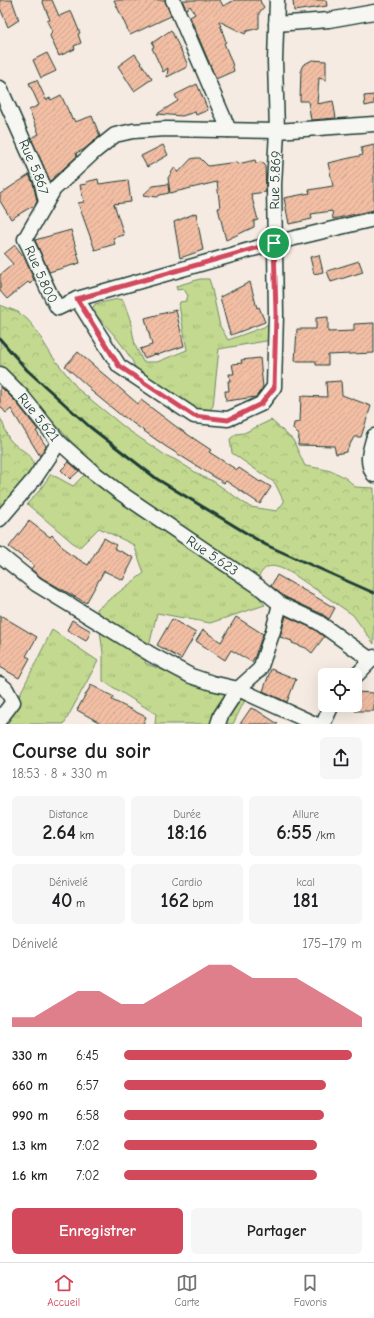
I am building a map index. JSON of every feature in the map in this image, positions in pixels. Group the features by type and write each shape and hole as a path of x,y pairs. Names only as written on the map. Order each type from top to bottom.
{"street":[{"path":"173,0 229,130"},
{"name":"Rue 5.869","path":"77,299 119,366 194,416 228,420 261,404 274,388 276,314 274,186 277,131 275,61 277,0"},
{"path":"276,24 329,20 374,12"},
{"name":"Rue 5.867","path":"0,88 40,180 46,202"},
{"name":"Rue 5.800","path":"374,124 277,131 166,129 134,131 115,135 95,151 54,189 25,239 58,308 77,299 274,243 374,219"},
{"name":"Rue 5.621","path":"0,374 22,396 59,442 35,478 0,519"},
{"path":"374,436 368,461 370,469 374,475"},
{"name":"Rue 5.623","path":"59,442 93,472 119,492 258,586 280,604 318,622 372,659"},
{"path":"0,555 36,584 152,655 191,676 238,689 315,724"},
{"path":"218,724 221,715 238,689 260,669 273,631 280,604"},
{"path":"362,670 372,659"},
{"path":"0,684 6,689 13,702 0,719"},
{"path":"323,724 329,712"}],"green space":[{"path":"200,279 209,279 220,326 228,340 264,327 270,322 269,339 266,341 219,349 213,406 210,410 203,410 184,402 137,371 122,345 92,309 95,304 118,299 123,300 130,319 135,345 143,362 157,362 187,350 179,305 180,302 186,301 188,296 184,289 177,290 176,286"},
{"path":"0,305 18,312 27,319 34,327 52,356 79,390 128,430 165,455 203,477 213,481 250,507 277,511 284,502 275,483 232,453 230,439 236,434 244,433 271,420 293,440 305,466 338,474 344,477 355,487 374,488 374,644 353,615 293,574 277,567 267,567 263,570 252,589 92,464 0,364"},
{"path":"0,418 9,439 32,458 33,468 31,475 0,514"},
{"path":"86,473 252,589 265,605 210,623 157,613 145,663 197,684 245,700 233,724 155,724 156,714 103,681 103,653 97,609 144,573 134,545 99,528 79,548 27,504 39,491 51,474 73,486"},
{"path":"52,630 98,661 64,724 5,724"}],"building":[{"path":"0,0 12,0 19,20 8,27 0,8"},
{"path":"42,0 52,0 59,16 71,11 80,33 78,34 81,43 74,46 75,49 59,56 50,36 52,31 47,21 50,20"},
{"path":"114,0 165,0 171,16 130,35"},
{"path":"182,0 220,0 223,6 235,0 260,0 264,7 259,13 259,28 247,31 245,34 219,21 226,42 224,43 234,71 216,79 190,17 195,14 190,6 186,9"},
{"path":"293,0 326,0 327,6 294,11"},
{"path":"171,30 187,63 187,67 167,77 168,68 163,72 152,48 154,47 152,43"},
{"path":"47,53 56,71 41,78 33,60"},
{"path":"135,54 152,79 134,91 118,66"},
{"path":"312,60 326,61 326,80 319,78 317,104 333,101 336,118 311,120 308,101 300,101 301,69 303,65"},
{"path":"37,80 46,100 50,98 51,100 61,95 72,119 73,118 75,122 92,116 100,136 83,150 76,153 77,156 50,181 31,138 39,134 29,110 39,105 29,83"},
{"path":"197,84 208,110 196,115 195,112 182,116 157,114 178,101 175,95"},
{"path":"374,95 374,104 365,106 364,96"},
{"path":"163,145 168,155 147,167 141,156"},
{"path":"374,145 374,210 333,219 332,211 311,214 312,219 289,224 284,198 310,193 309,190 333,186 328,163 363,155 361,148"},
{"path":"200,158 208,166 237,162 238,164 255,160 256,163 261,162 265,165 266,192 251,194 258,220 254,221 254,227 226,240 218,208 220,208 217,182 170,193 168,178 175,167 178,173 191,159"},
{"path":"29,175 33,183 37,201 36,204 11,219 0,201 0,194"},
{"path":"98,179 99,184 128,180 131,202 114,204 124,235 113,238 115,244 95,250 78,203 84,202 80,185 87,184 86,182"},
{"path":"168,184 169,193 157,197 143,195 153,186"},
{"path":"196,213 203,250 180,258 174,222"},
{"path":"71,230 80,263 49,272 35,240"},
{"path":"15,245 24,257 34,280 30,284 28,282 7,299 0,291 0,275 13,264 4,254"},
{"path":"319,255 323,272 314,274 310,257"},
{"path":"359,261 363,272 331,282 327,271"},
{"path":"250,282 257,308 259,307 265,322 231,335 220,297"},
{"path":"176,310 184,346 144,358 140,349 152,345 145,318"},
{"path":"328,317 328,332 354,331 354,324 374,323 374,353 328,355 328,365 316,365 316,361 295,361 297,329 316,329 316,318"},
{"path":"78,352 138,404 141,400 178,428 211,450 209,452 237,470 239,468 260,482 261,481 271,487 260,504 226,481 224,483 165,446 123,417 90,390 91,389 65,366"},
{"path":"260,358 263,387 256,397 226,401 225,391 229,391 229,374 234,374 232,364 242,363 241,360"},
{"path":"341,381 342,395 371,406 361,437 354,437 346,452 336,454 334,446 298,445 299,435 293,429 294,423 300,422 301,396 327,397 326,382"},
{"path":"0,386 16,402 38,430 36,431 46,446 40,456 11,409 6,413 0,406"},
{"path":"69,462 79,471 70,479 61,470"},
{"path":"29,521 50,537 52,535 68,553 88,565 104,538 116,545 114,548 134,558 123,580 104,571 86,603 42,578 31,569 34,565 9,547"},
{"path":"277,575 335,608 329,619 322,614 285,597 271,586"},
{"path":"0,615 37,637 26,656 30,658 19,678 0,667"},
{"path":"286,616 314,629 324,637 312,653 306,648 292,643 292,641 280,637"},
{"path":"236,617 263,634 252,662 231,650 225,660 196,641 203,630 221,642"},
{"path":"172,619 196,633 181,659 157,645"},
{"path":"72,620 91,631 86,641 67,630"},
{"path":"271,669 296,679 287,702 263,691"},
{"path":"91,685 114,697 112,700 146,717 143,724 102,724 77,710"},
{"path":"362,692 374,693 374,711 362,711"},
{"path":"251,708 255,709 278,724 240,724"}],"railway":[{"path":"0,339 27,370 90,427 157,479 266,545 374,593"}],"route":[{"path":"274,243 276,314 274,388 261,404 228,420 194,416 119,366 77,299 274,243"}]}
